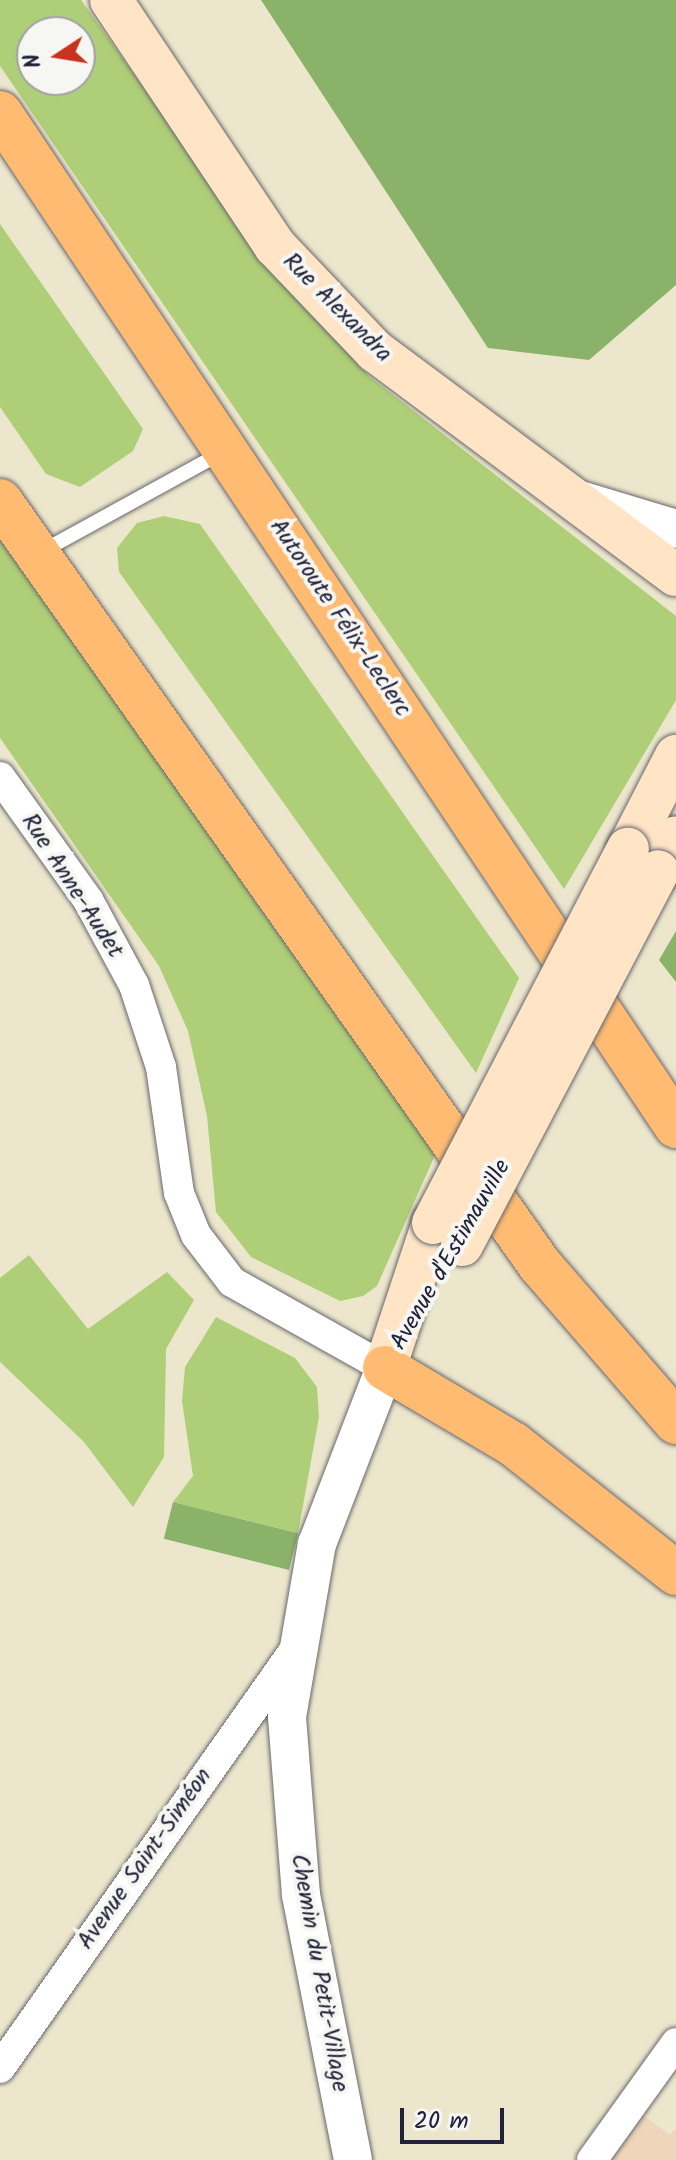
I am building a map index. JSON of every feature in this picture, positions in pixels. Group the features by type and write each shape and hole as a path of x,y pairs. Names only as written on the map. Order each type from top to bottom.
{"highway":[{"name":"Autoroute Félix-Leclerc","path":"0,113 676,1126"},
{"path":"0,501 35,555 540,1265 676,1422"},
{"path":"385,1368 513,1444 676,1573"}],"main road":[{"name":"Rue Alexandra","path":"111,0 275,246 375,351 583,501 676,575"},
{"name":"Avenue d'Estimauville","path":"385,1368 448,1234 654,852 676,756"}],"street":[{"path":"583,501 676,529"},
{"name":"Rue Anne-Audet","path":"0,777 88,900 134,985 161,1067 179,1193 196,1235 232,1282 385,1368"},
{"name":"Chemin du Petit-Village","path":"353,2160 301,1895 287,1717 293,1652 317,1544 385,1368"},
{"name":"Avenue Saint-Siméon","path":"0,2068 293,1652"},
{"path":"592,2160 676,2043"}],"lane":[{"path":"35,555 227,450"}],"shaded area":[{"path":"631,2106 670,2135 676,2128 676,2160 592,2160"}],"green space":[{"path":"0,0 81,0 92,16 16,16 16,89 0,66"},
{"path":"261,0 676,0 676,285 589,360 488,348"},
{"path":"96,21 262,253 369,376 676,616 676,700 564,889 21,96 96,96"},
{"path":"0,224 143,429 133,451 80,487 46,474 0,407"},
{"path":"164,516 200,524 519,978 476,1073 119,572 117,548 137,523"},
{"path":"0,536 439,1146 377,1286 363,1296 340,1301 251,1257 216,1212 207,1116 188,1031 159,966 0,738"},
{"path":"676,931 676,982 659,960"},
{"path":"29,1255 88,1329 167,1272 194,1300 166,1349 164,1457 133,1507 84,1442 0,1362 0,1278"},
{"path":"216,1317 295,1358 317,1387 319,1417 298,1533 173,1502 193,1476 182,1401 185,1367"},
{"path":"173,1502 298,1533 289,1570 164,1539"}]}
